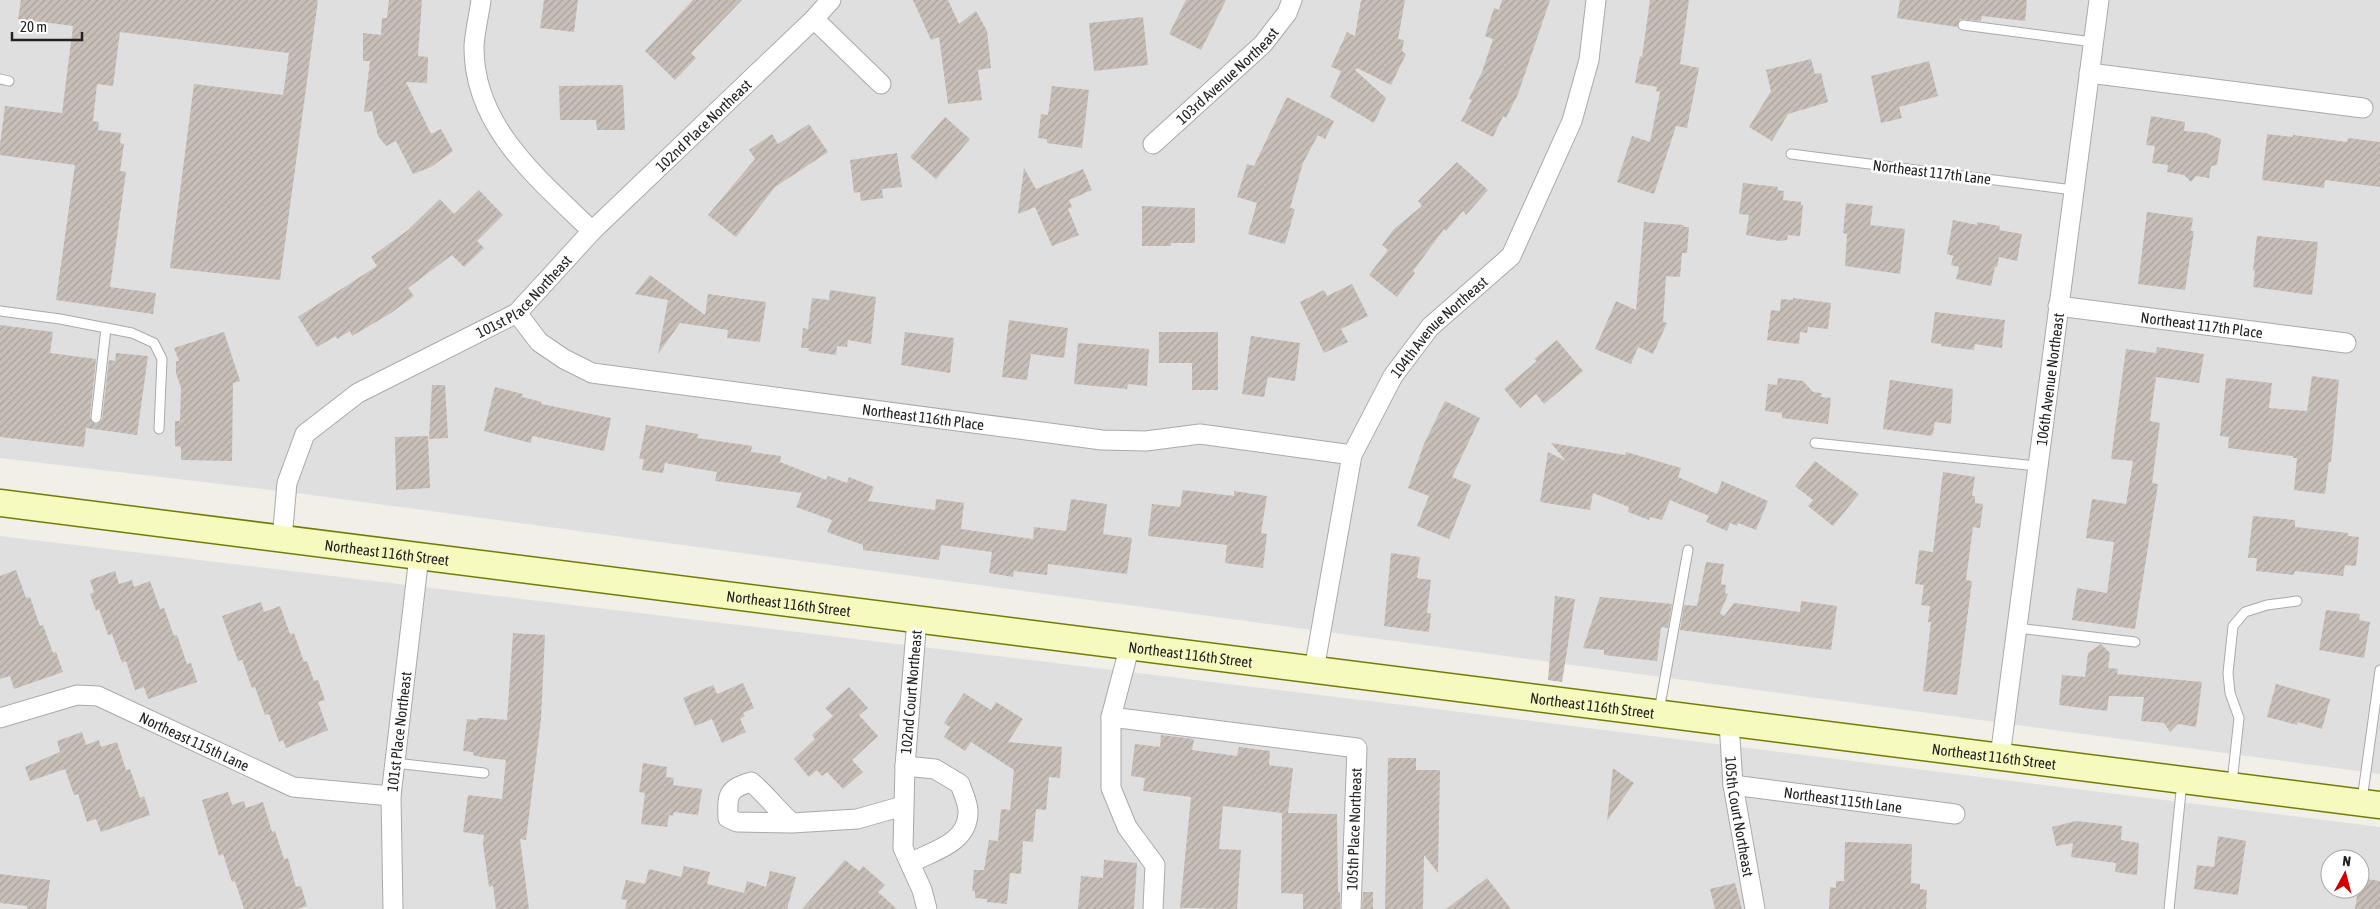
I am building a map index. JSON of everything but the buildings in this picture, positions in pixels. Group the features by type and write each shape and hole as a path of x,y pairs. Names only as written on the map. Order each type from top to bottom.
{"street":[{"path":"481,0 474,46 478,79 487,110 503,138 534,174 592,230"},
{"name":"102nd Place Northeast","path":"592,230 814,19 831,0"},
{"name":"103rd Avenue Northeast","path":"1153,144 1263,44 1287,13 1292,0"},
{"name":"104th Avenue Northeast","path":"1314,670 1352,455 1393,376 1430,327 1511,256 1572,122 1589,60 1596,0"},
{"name":"106th Avenue Northeast","path":"2000,757 2099,0"},
{"path":"814,19 880,84"},
{"path":"2089,73 2363,108"},
{"name":"101st Place Northeast","path":"282,539 287,483 304,434 358,393 518,313 592,230"},
{"name":"Northeast 117th Place","path":"2058,306 2346,344"},
{"name":"Northeast 116th Place","path":"518,313 539,342 564,359 592,373 1102,440 1146,440 1200,434 1352,455"},
{"name":"Northeast 116th Street","path":"0,503 2371,804"},
{"name":"101st Place Northeast","path":"393,909 391,796 419,556"},
{"name":"102nd Court Northeast","path":"917,619 904,766 903,848 922,890 927,909"},
{"path":"1130,645 1111,717 1111,788 1127,827 1155,865 1154,909"},
{"name":"Northeast 115th Lane","path":"0,718 76,695 98,696 293,787 391,796"},
{"name":"105th Place Northeast","path":"1111,717 1357,748 1351,909"},
{"name":"105th Court Northeast","path":"1729,722 1733,785 1755,909"},
{"name":"102nd Court Northeast","path":"904,766 934,769 960,784 968,811 965,829 959,839 910,863"},
{"name":"Northeast 115th Lane","path":"1733,785 1955,814"},
{"path":"792,823 857,819 903,806"}],"lane":[{"path":"1963,25 2093,42"},
{"name":"Northeast 117th Lane","path":"1791,154 2073,190"},
{"path":"0,311 132,333 154,343 162,359 159,428"},
{"path":"96,418 106,328"},
{"path":"1815,443 2037,466"},
{"path":"1658,714 1688,550"},
{"path":"2231,786 2239,718 2230,694 2228,673 2233,626 2245,612 2267,605 2297,601"},
{"path":"2018,628 2135,642"},
{"path":"2371,804 2380,670"},
{"path":"396,763 484,773"},
{"path":"2168,909 2182,780"}],"shaded area":[{"path":"0,0 2380,0 2380,774 304,494 0,458"},
{"path":"0,536 1420,707 2380,827 2380,909 0,909"}]}
